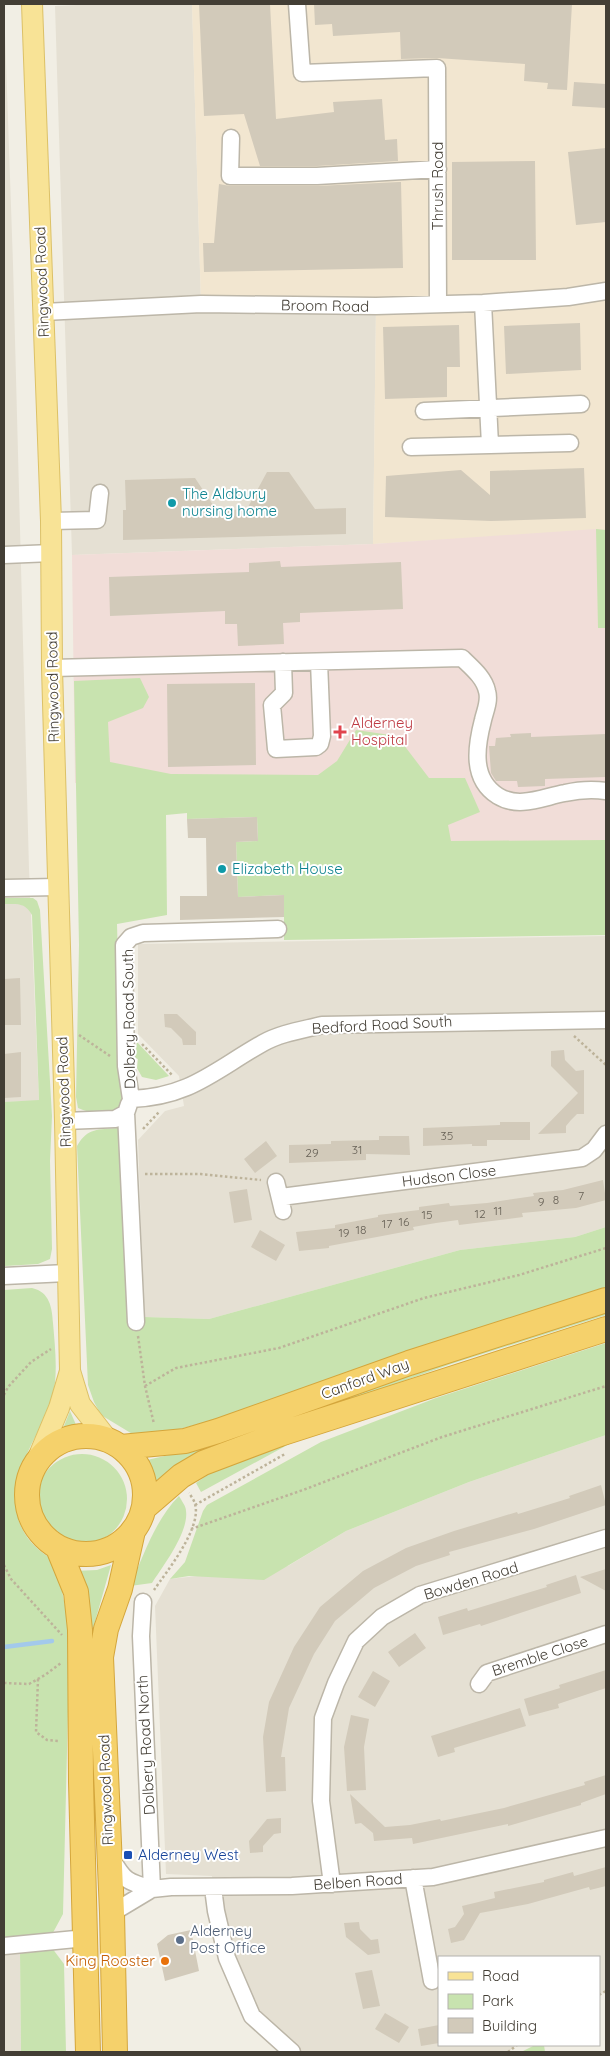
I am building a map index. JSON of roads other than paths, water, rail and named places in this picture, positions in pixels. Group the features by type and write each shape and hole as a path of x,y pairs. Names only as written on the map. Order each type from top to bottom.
{"highway":[{"name":"Canford Way","path":"115,1443 185,1441 218,1432 409,1363 606,1300"},
{"name":"Canford Way","path":"144,1508 181,1476 203,1463 280,1434 606,1329"},
{"path":"88,1436 115,1443 137,1464 145,1485 144,1508 140,1520 133,1531 118,1545 99,1553 78,1554 50,1546 32,1521 27,1502 30,1470 48,1449 67,1439 88,1436"},
{"name":"Ringwood Road","path":"114,2052 112,1913 101,1657 106,1629 120,1589 133,1531"},
{"name":"Ringwood Road","path":"50,1546 76,1592 80,1630 81,1782 88,2052"}],"main road":[{"name":"Ringwood Road","path":"32,4 52,553 52,668 70,1371 80,1404 115,1443"},
{"name":"Ringwood Road","path":"30,1470 59,1408 70,1371"}],"street":[{"name":"Thrush Road","path":"298,4 302,73 437,68 438,304"},
{"path":"231,138 230,176 317,176 438,168"},
{"name":"Broom Road","path":"44,312 201,304 376,306 483,303 568,297 606,291"},
{"path":"483,303 490,445"},
{"path":"424,411 581,404"},
{"path":"412,447 570,443"},
{"path":"51,521 97,520 100,493"},
{"path":"4,555 52,553"},
{"path":"52,668 462,658 483,681 487,691 488,702 478,741 477,756 481,779 496,794 506,800 526,802 583,790 606,791"},
{"path":"283,662 284,693 272,705 276,749 316,747 320,744 322,736 319,662"},
{"path":"4,888 58,887"},
{"name":"Dolbery Road South","path":"136,1322 124,945 131,937 143,933 278,929"},
{"name":"Bedford Road South","path":"65,1121 115,1119 129,1106 186,1090 265,1042 291,1032 322,1025 606,1020"},
{"name":"Hudson Close","path":"280,1197 582,1158 594,1150 606,1134"},
{"path":"4,1276 67,1273"},
{"name":"Bowden Road","path":"332,1884 321,1801 323,1718 336,1683 356,1641 382,1616 420,1595 606,1538"},
{"name":"Dolbery Road North","path":"142,1602 141,1636 152,1889"},
{"name":"Bremble Close","path":"479,1684 487,1673 606,1634"},
{"name":"Belben Road","path":"112,1913 152,1889 332,1884 433,1877 606,1838"},
{"path":"109,1853 121,1876 134,1884 152,1889"},
{"path":"412,1878 432,1981"},
{"path":"213,1888 216,1912 227,1958 252,2016 292,2052"},
{"path":"4,1946 86,1938"}],"waterway":[{"path":"4,1647 52,1641"}],"place":[{"name":"The Aldbury nursing home","path":"172,503"},
{"name":"Alderney Hospital","path":"340,732"},
{"name":"Elizabeth House","path":"222,869"},
{"name":"Alderney West","path":"128,1855"},
{"name":"Alderney Post Office","path":"180,1940"},
{"name":"King Rooster","path":"165,1961"}]}
